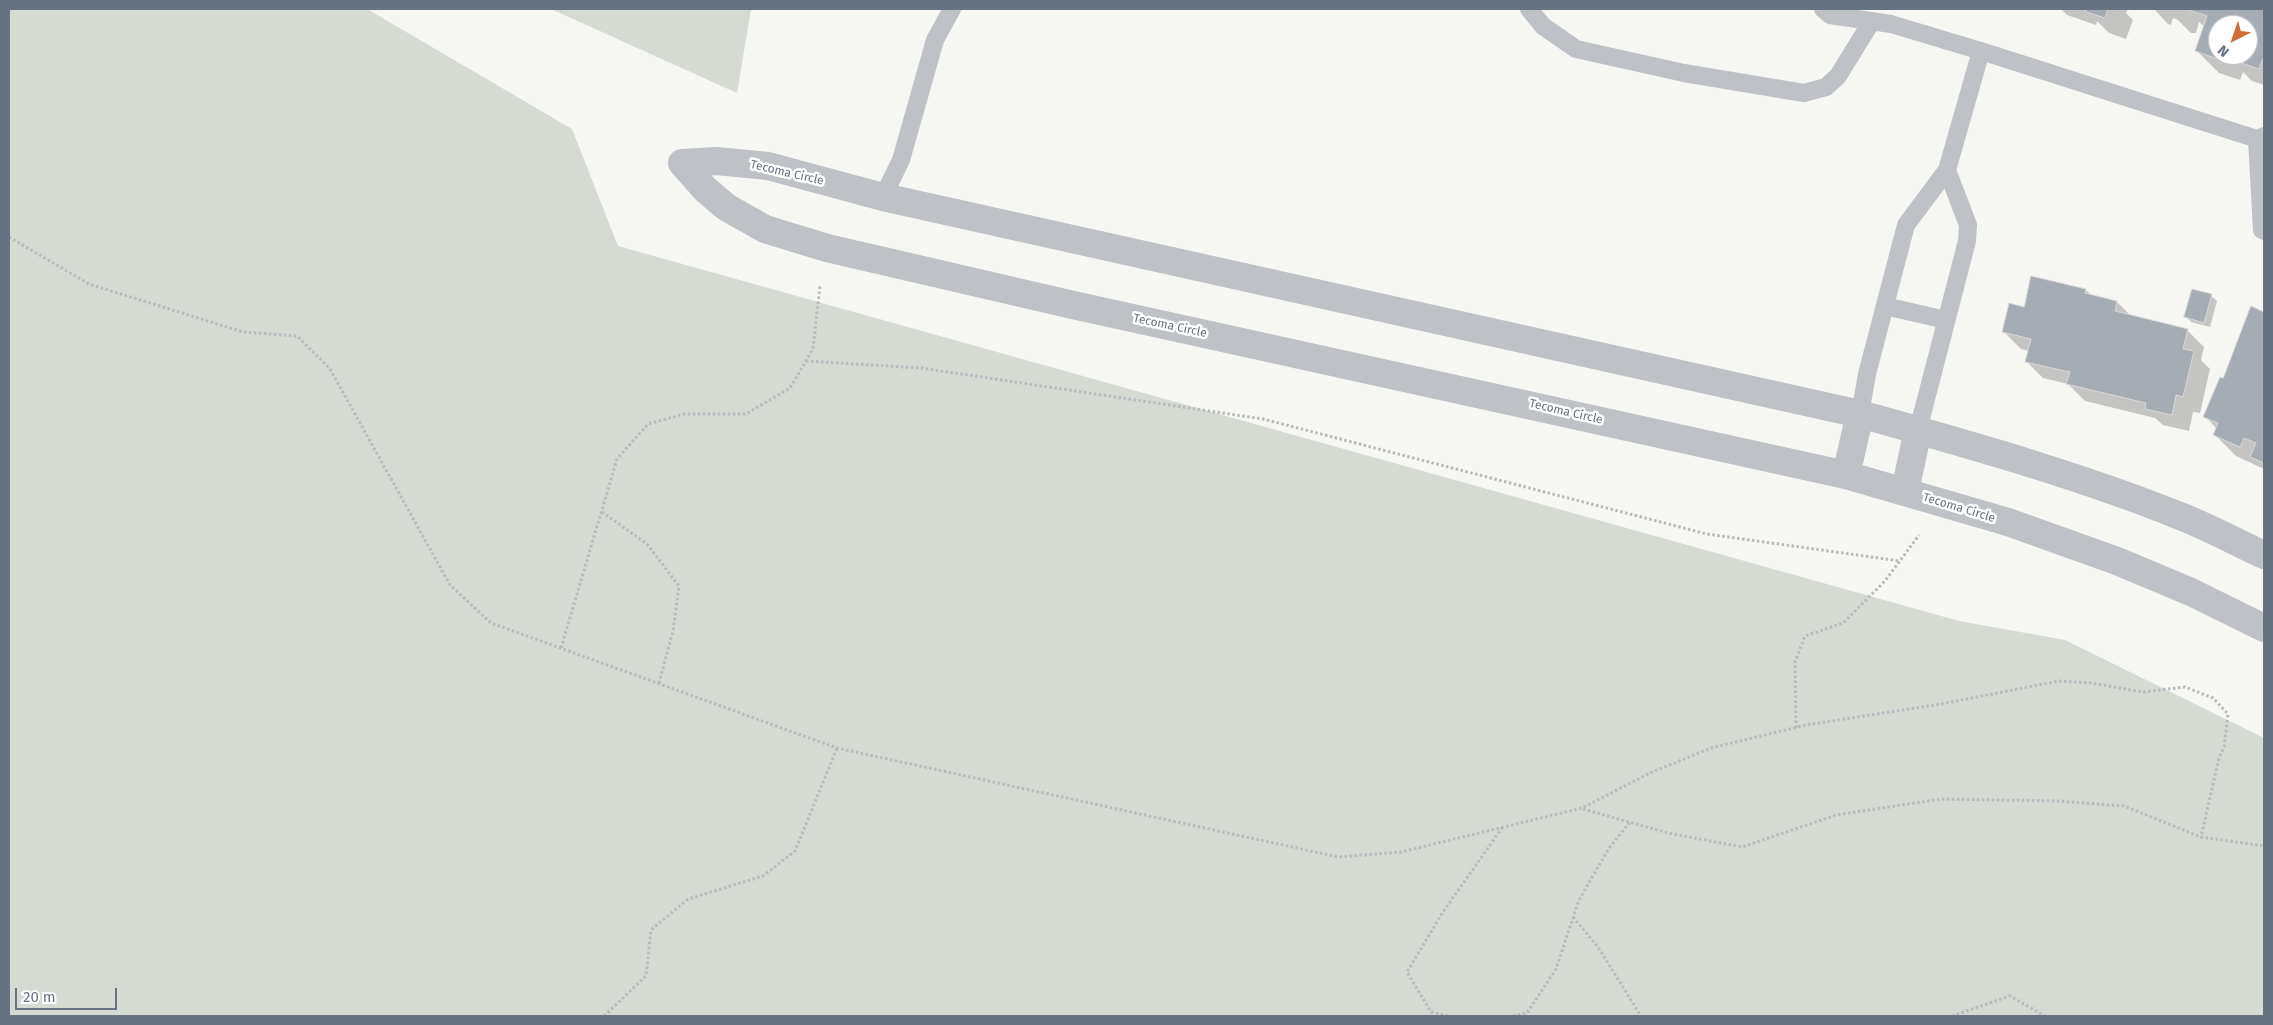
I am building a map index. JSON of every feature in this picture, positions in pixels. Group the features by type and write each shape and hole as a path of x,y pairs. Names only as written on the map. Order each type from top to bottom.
{"street":[{"name":"Tecoma Circle","path":"2264,555 2186,518 2066,474 1860,414 883,197 768,166 716,161 682,163 705,189 726,207 765,229 827,248 1073,305 1846,475 2008,522 2117,561 2191,592 2264,628"},
{"path":"1846,475 1860,414"},
{"path":"1905,491 1918,430"}],"lane":[{"path":"883,197 901,160 936,40 952,9"},
{"path":"1529,9 1544,26 1576,49 1684,73 1804,93 1826,87 1838,76 1872,21"},
{"path":"1823,9 1830,15 1891,24 1980,50 2261,138 2262,230 2264,231"},
{"path":"1860,414 1906,225 1947,170 1980,50"},
{"path":"1918,430 1967,241 1968,225 1947,170"},
{"path":"1885,306 1946,320"}],"path":[{"path":"9,236 89,284 243,332 297,336 330,369 450,585 491,622 837,748 1338,857 1401,852 1582,808 1650,773 1711,748 1796,728 2059,681 2091,683 2143,692 2185,687 2213,698 2228,714 2224,747 2219,758 2201,837"},
{"path":"561,648 617,460 648,424 684,414 746,414 790,388 813,349 820,286"},
{"path":"806,361 921,368 1263,419 1707,534 1900,561"},
{"path":"602,512 647,544 680,586 673,632 658,683"},
{"path":"1796,728 1795,662 1805,636 1843,623 1885,581 1919,535"},
{"path":"604,1016 646,976 650,930 688,899 763,876 795,851 837,748"},
{"path":"1582,808 1668,833 1742,847 1836,815 1941,798 2058,801 2124,806 2201,837 2264,846"},
{"path":"1513,1016 1527,1014 1556,969 1579,900 1609,848 1630,822"},
{"path":"1448,1016 1431,1012 1407,972 1443,912 1502,828"},
{"path":"1573,917 1598,947 1641,1016"},
{"path":"1952,1016 2010,996 2045,1016"},
{"path":"1429,1016 1431,1012"}],"shaded area":[{"path":"9,9 367,9 572,129 618,246 1959,621 2065,640 2264,738 2264,1016 9,1016"},
{"path":"551,9 751,9 737,93"}],"building":[{"path":"2087,9 2108,9 2105,18 2086,12"},
{"path":"2185,9 2264,9 2264,56 2259,69 2247,65 2258,65 2258,15 2208,15 2208,56 2195,51 2207,16"},
{"path":"2031,276 2086,289 2085,293 2117,301 2115,311 2188,329 2183,349 2194,351 2183,397 2176,395 2172,415 2145,409 2146,403 2066,384 2070,372 2025,362 2031,339 2002,332 2009,303 2024,307"},
{"path":"2192,289 2212,294 2204,323 2184,317"},
{"path":"2251,306 2264,312 2264,463 2250,457 2256,443 2244,438 2240,447 2213,435 2218,423 2203,417 2220,377 2223,378"}]}
